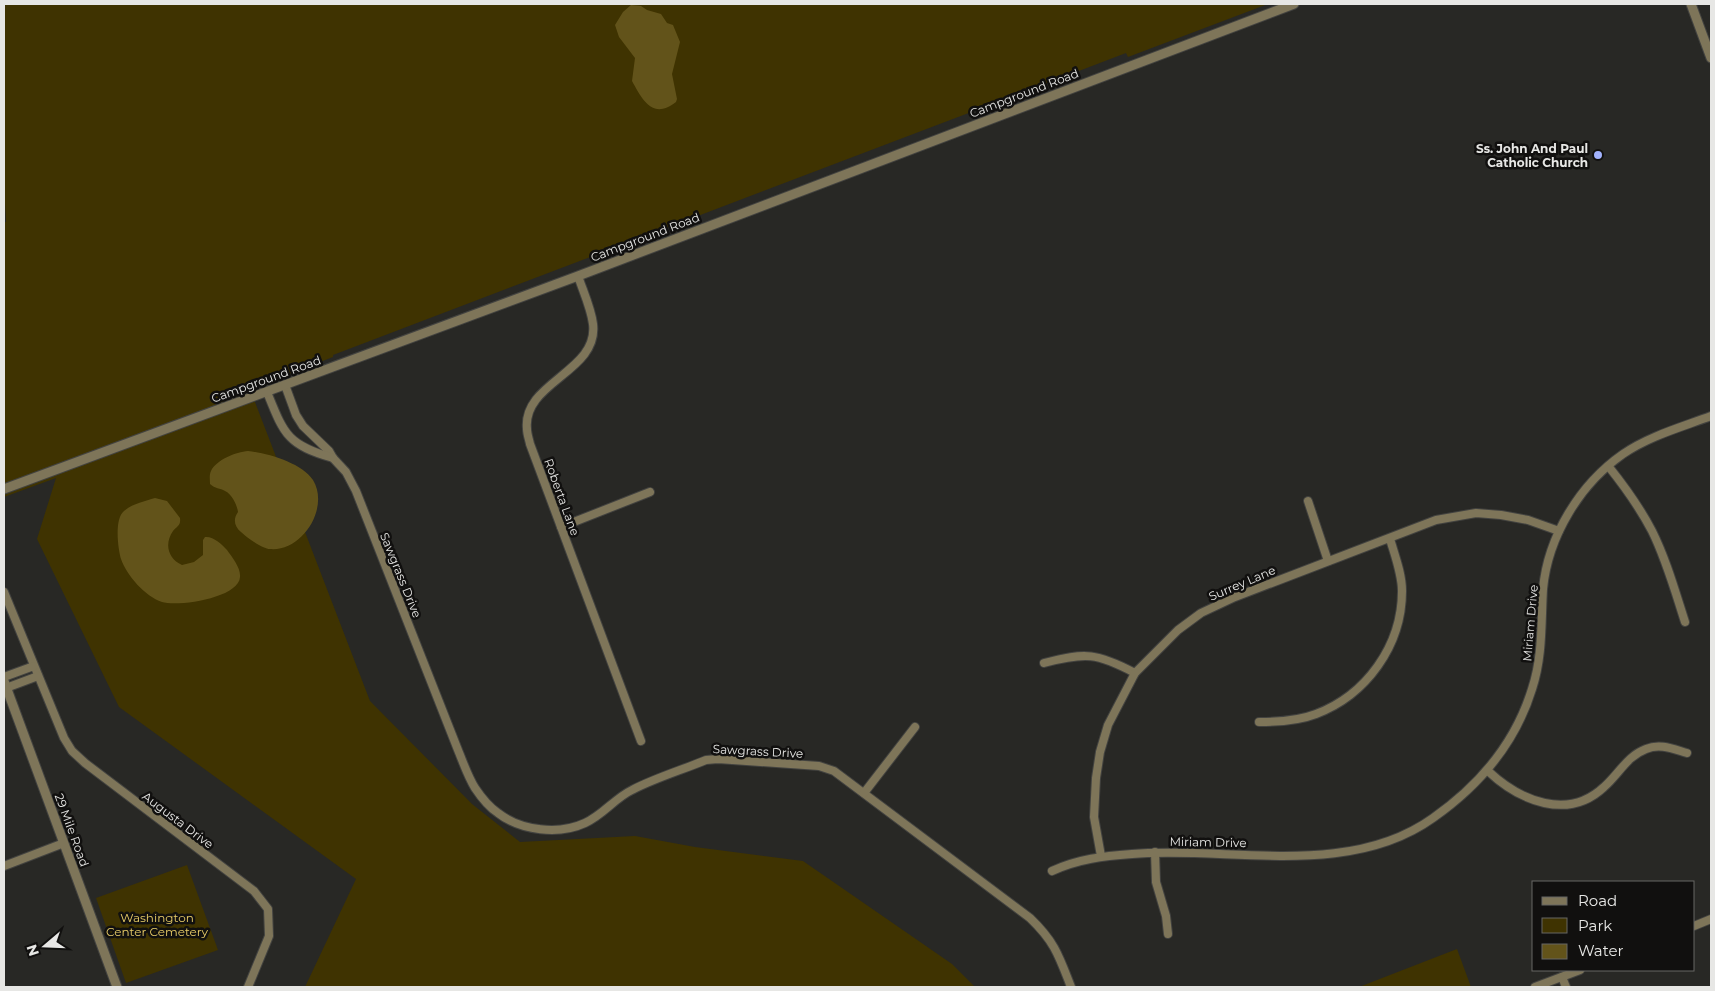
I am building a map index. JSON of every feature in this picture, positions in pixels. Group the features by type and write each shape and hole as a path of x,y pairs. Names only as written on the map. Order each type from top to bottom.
{"street":[{"name":"Campground Road","path":"4,489 578,276 1294,4"},
{"path":"1691,4 1711,58"},
{"name":"Roberta Lane","path":"578,276 593,324 591,343 574,366 544,391 534,403 528,415 526,429 641,741"},
{"name":"Sawgrass Drive","path":"285,385 296,415 346,472 356,491 474,787 499,814 516,823 534,828 553,830 569,828 598,816 630,790 706,760 718,759 818,766 834,771 1030,918 1046,933 1058,952 1071,987"},
{"path":"267,392 278,419 289,438 311,452 333,458"},
{"name":"Miriam Drive","path":"1052,871 1078,861 1101,856 1155,852 1296,855 1345,853 1388,841 1432,820 1456,801 1488,770 1515,729 1532,688 1540,653 1543,589 1547,568 1559,531 1569,512 1586,488 1634,448 1660,435 1711,416"},
{"path":"295,442 308,430"},
{"path":"1609,467 1634,500 1652,532 1666,564 1685,622"},
{"path":"561,527 650,492"},
{"path":"1308,501 1328,560"},
{"name":"Surrey Lane","path":"1101,856 1094,817 1096,778 1100,752 1108,725 1135,673 1178,630 1201,613 1235,597 1328,560 1390,539 1436,520 1476,513 1502,515 1528,520 1559,531"},
{"path":"1259,722 1281,722 1314,715 1327,709 1353,692 1381,662 1395,634 1402,597 1397,564 1390,539"},
{"name":"Augusta Drive","path":"4,592 64,738 72,751 85,763 254,891 268,909 269,936 248,987"},
{"path":"1044,663 1082,655 1100,656 1135,673"},
{"path":"5,682 34,666"},
{"path":"5,682 38,676"},
{"name":"29 Mile Road","path":"5,682 117,987"},
{"path":"864,793 915,727"},
{"path":"1488,770 1503,784 1523,796 1562,805 1577,803 1590,798 1605,786 1635,754 1647,748 1662,746 1687,753"},
{"path":"4,866 64,843"},
{"path":"1155,852 1156,882 1166,916 1168,934"},
{"path":"1695,926 1711,919"},
{"path":"1535,987 1577,971"},
{"path":"1562,977 1566,987"}],"green space":[{"path":"4,4 1268,4 1128,57 1126,53 333,355 333,357 250,389 370,701 472,804 520,842 635,836 695,847 803,861 952,964 975,987 305,987 356,879 119,707 37,539 56,478 4,497 4,222 6,222 4,185"},
{"name":"Washington Center Cemetery","path":"187,865 218,950 126,983 96,898"},
{"path":"1457,949 1471,987 1359,987"}],"water":[{"path":"631,5 641,6 661,14 667,23 673,25 680,42 672,74 677,99 676,102 668,107 655,109 650,106 640,95 632,81 635,58 619,37 615,25 623,12"},
{"path":"248,451 265,454 293,464 308,474 313,480 317,491 318,503 310,526 302,536 282,548 270,549 263,547 243,534 235,522 238,512 232,497 228,492 210,484 210,473 217,463 232,455"},
{"path":"155,498 167,501 180,518 179,524 170,536 168,546 173,559 182,565 194,562 203,555 203,540 205,537 211,538 225,548 236,563 240,574 237,584 219,595 181,603 162,602 149,595 137,585 121,559 118,542 119,520 127,509"}],"place":[{"name":"Ss. John And Paul Catholic Church","path":"1598,155"}]}
